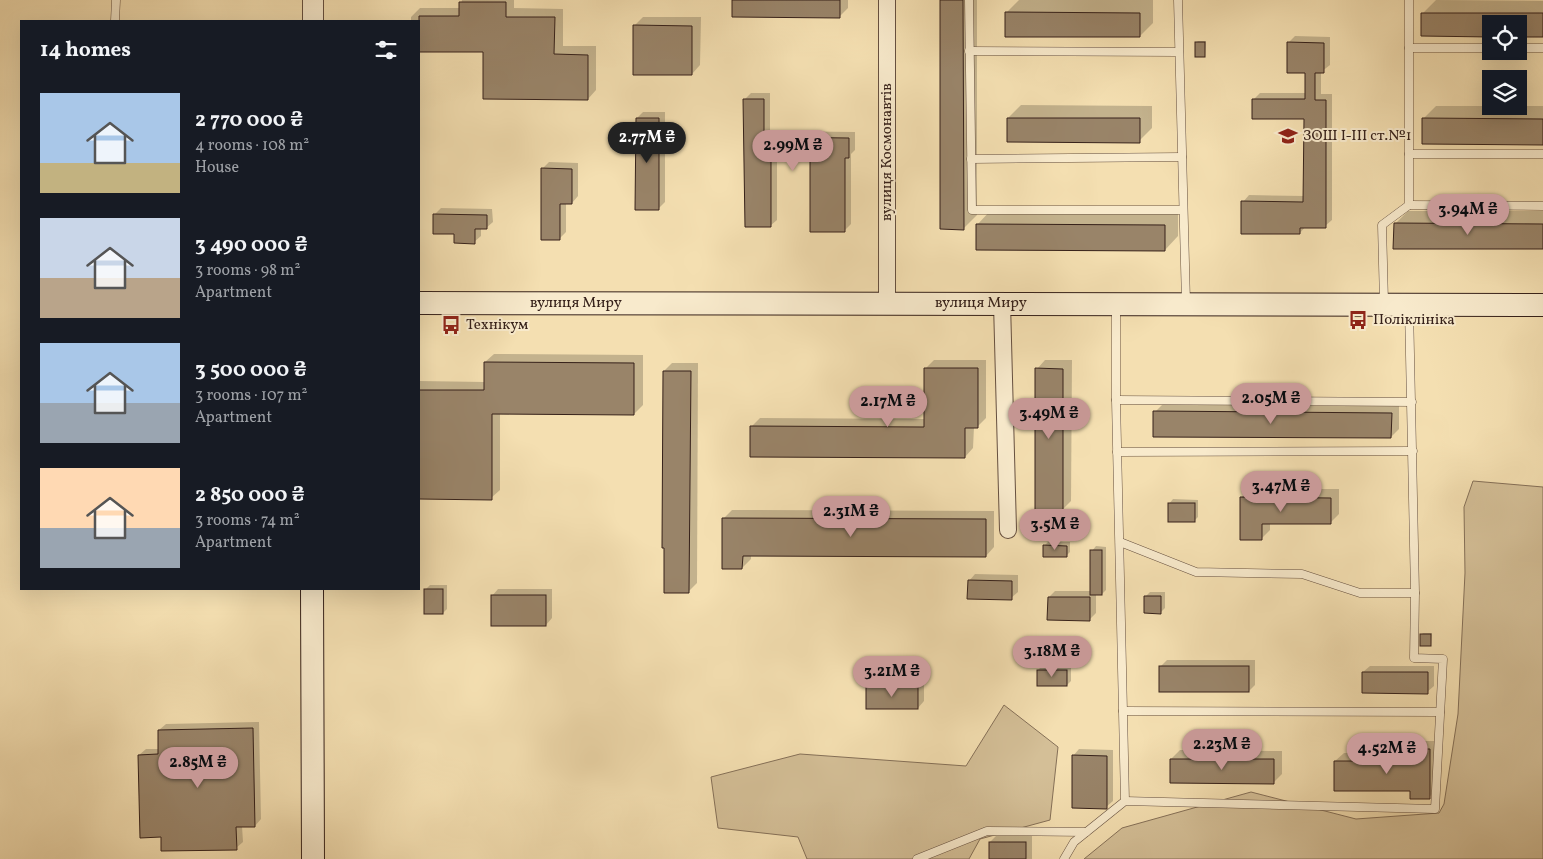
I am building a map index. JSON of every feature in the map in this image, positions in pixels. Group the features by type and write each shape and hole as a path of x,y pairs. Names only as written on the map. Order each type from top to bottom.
{"main road":[{"name":"вулиця Миру","path":"420,303 1543,305"},
{"path":"312,590 314,859"}],"street":[{"path":"313,0 313,20"},
{"name":"вулиця Космонавтів","path":"887,0 887,303"},
{"path":"1002,304 1008,530"}],"lane":[{"path":"115,20 116,0"},
{"path":"969,0 972,210 1184,210"},
{"path":"1178,0 1186,304"},
{"path":"1409,0 1409,205"},
{"path":"1409,48 1482,48"},
{"path":"1527,48 1543,48"},
{"path":"969,51 1179,52"},
{"path":"1409,154 1543,154"},
{"path":"971,159 1182,157"},
{"path":"1384,305 1382,225 1409,205 1543,206"},
{"path":"1116,304 1116,400 1125,801"},
{"path":"1064,859 1074,842 1125,801 1435,809 1443,659 1414,658 1415,593 1409,305"},
{"path":"1116,400 1412,402"},
{"path":"1117,452 1412,451"},
{"path":"1120,542 1196,572 1302,574 1360,593 1415,593"},
{"path":"1123,712 1440,712"},
{"path":"917,859 987,831 1086,832"}],"shaded area":[{"path":"1473,481 1543,487 1543,859 1084,859 1122,828 1251,792 1356,819 1439,813 1444,804 1458,714 1465,573 1464,507"},
{"path":"1004,705 1058,747 1050,820 980,839 969,859 807,859 798,837 718,828 711,777 800,754 966,766"}],"building":[{"path":"732,0 840,0 840,18 732,17"},
{"path":"940,0 963,0 964,230 940,229"},
{"path":"459,2 506,2 506,17 555,17 554,54 588,55 588,100 483,99 483,52 420,52 419,16 459,16"},
{"path":"1005,12 1140,13 1140,37 1005,37"},
{"path":"1421,13 1543,13 1543,37 1527,37 1527,15 1482,15 1482,37 1421,36"},
{"path":"633,25 692,26 692,75 633,75"},
{"path":"1195,42 1205,42 1205,57 1195,57"},
{"name":"ЗОШ I-III ст.№1","path":"1287,42 1324,43 1324,73 1315,73 1315,100 1326,100 1326,228 1300,228 1300,234 1241,234 1241,201 1303,202 1304,119 1252,119 1252,99 1305,99 1305,73 1287,73"},
{"path":"743,99 764,99 764,137 849,138 849,158 845,158 845,232 810,232 810,157 771,157 771,227 745,227"},
{"path":"636,118 659,118 659,210 635,210"},
{"path":"1007,118 1140,118 1140,143 1007,142"},
{"path":"1422,118 1543,119 1543,145 1422,144"},
{"path":"541,168 572,169 572,204 560,204 560,240 541,240"},
{"path":"433,214 487,215 487,229 475,229 475,244 454,243 454,234 433,234"},
{"path":"1394,223 1543,224 1543,249 1393,249"},
{"path":"976,224 1165,225 1165,251 976,250"},
{"path":"484,362 634,363 634,415 492,414 492,500 420,499 420,390 484,390"},
{"path":"924,368 978,368 978,428 965,428 965,458 750,457 750,426 924,427"},
{"path":"1035,368 1063,369 1063,511 1035,511"},
{"path":"663,371 691,371 689,593 664,593 664,548 662,548"},
{"path":"1153,411 1392,413 1391,438 1153,437"},
{"path":"1240,497 1331,498 1331,524 1262,524 1262,540 1240,540"},
{"path":"1168,503 1195,503 1195,522 1168,522"},
{"path":"722,518 986,519 986,557 743,556 742,569 722,569"},
{"path":"1043,545 1067,546 1067,557 1043,557"},
{"path":"1090,550 1102,550 1102,595 1090,595"},
{"path":"968,580 1012,581 1012,600 967,599"},
{"path":"424,589 443,589 443,614 424,614"},
{"path":"491,595 546,595 546,626 491,626"},
{"path":"1144,596 1161,596 1161,614 1144,613"},
{"path":"1048,597 1090,597 1090,621 1047,620"},
{"path":"1420,634 1431,634 1431,646 1420,646"},
{"path":"1159,666 1249,666 1249,692 1159,692"},
{"path":"1037,670 1067,670 1067,686 1037,686"},
{"path":"1362,672 1428,672 1428,694 1362,693"},
{"path":"866,686 918,686 918,709 866,709"},
{"path":"253,728 255,827 236,827 237,850 161,851 161,837 140,838 138,755 158,754 158,730"},
{"path":"1410,749 1430,749 1430,799 1410,799 1410,791 1334,791 1334,761 1410,761"},
{"path":"1072,755 1107,756 1107,809 1072,808"},
{"path":"1170,759 1274,759 1274,784 1170,783"},
{"path":"989,842 1026,842 1026,859 989,859"}],"place":[{"name":"ЗОШ I-III ст.№1","path":"1288,136"},
{"name":"Поліклініка","path":"1358,320"},
{"name":"Технікум","path":"451,325"}]}
